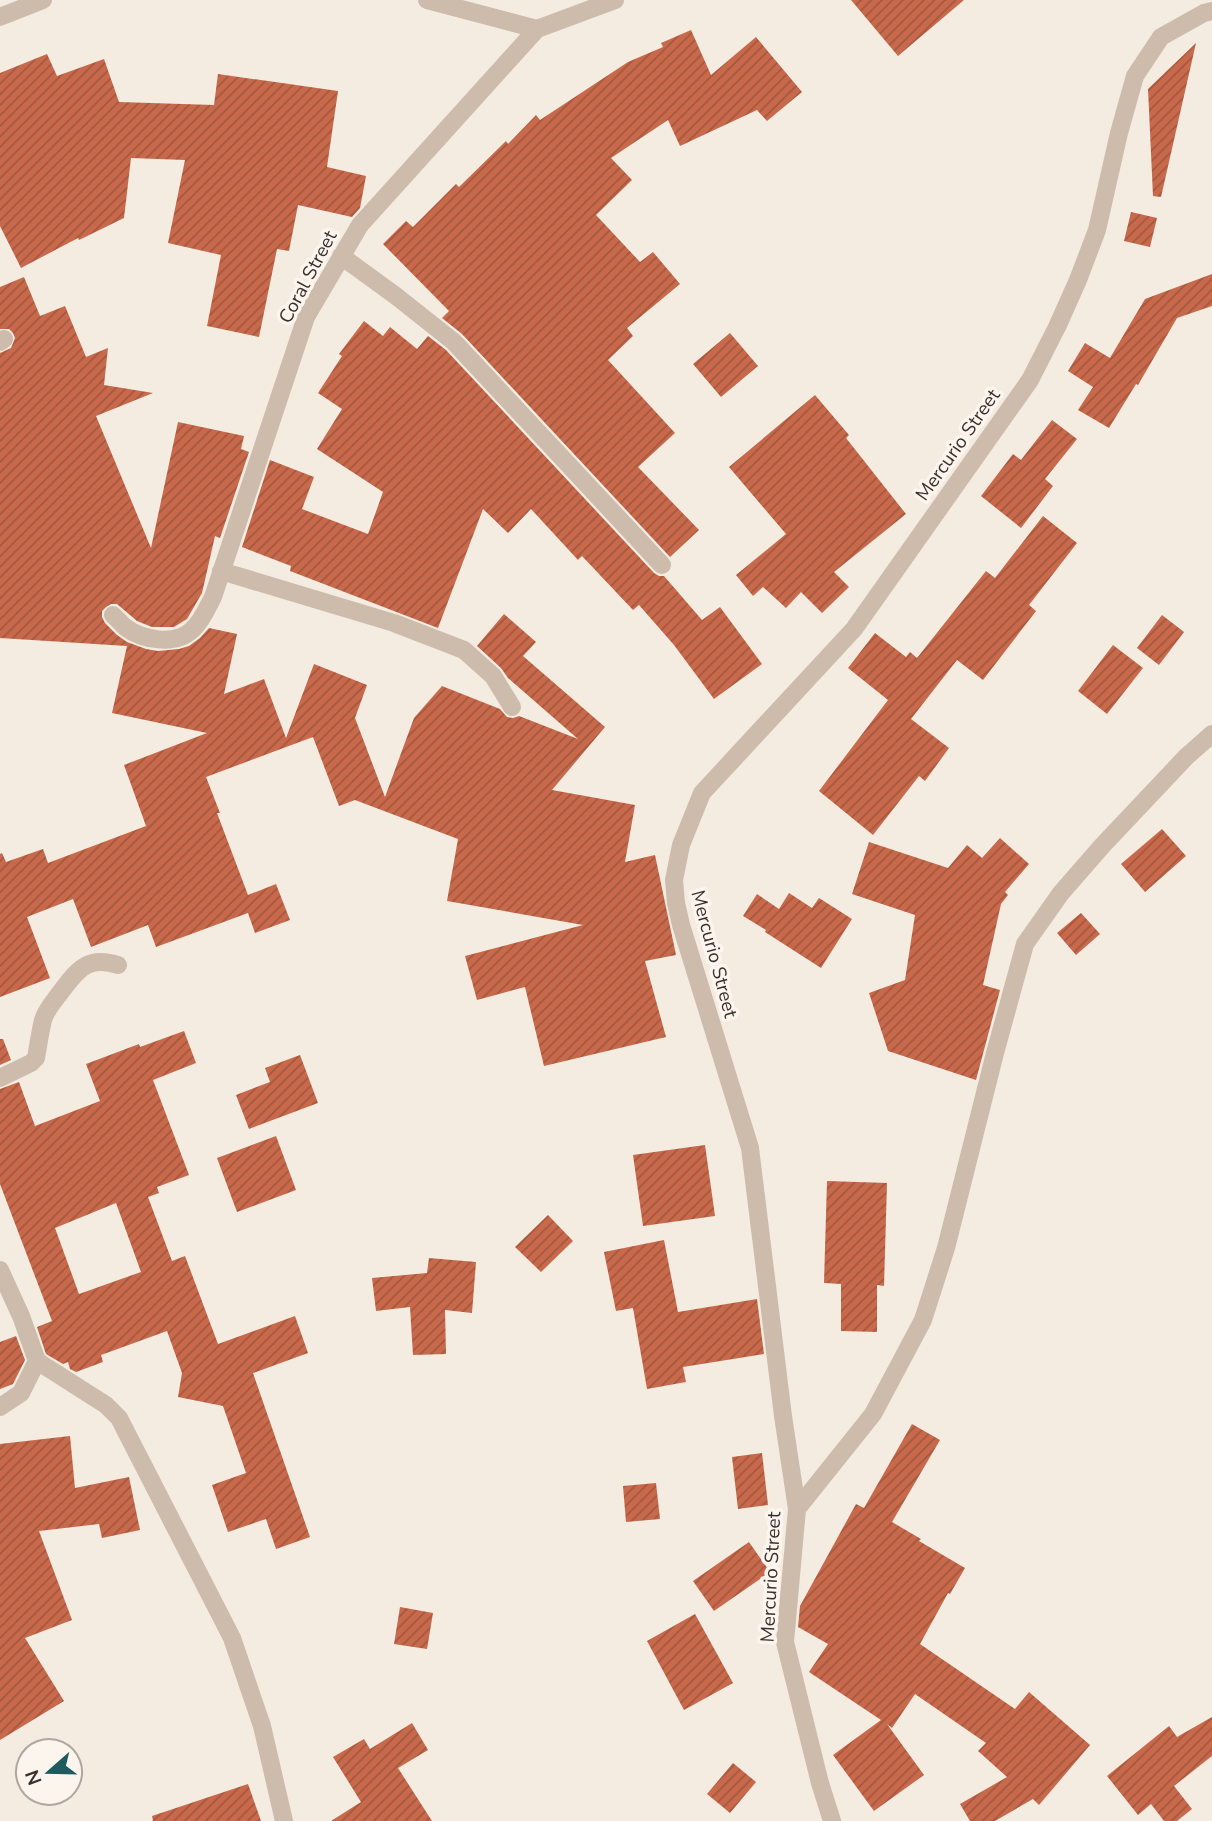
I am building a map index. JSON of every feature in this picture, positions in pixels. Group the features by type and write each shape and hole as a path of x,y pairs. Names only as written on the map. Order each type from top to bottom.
{"street":[{"path":"0,17 43,0"},
{"path":"427,0 537,29"},
{"name":"Coral Street","path":"113,615 139,635 156,639 176,639 194,628 213,597 306,317 360,225 537,29 615,0"},
{"name":"Mercurio Street","path":"832,1821 785,1642 797,1509 782,1416 750,1148 676,904 674,880 681,845 702,793 854,629 1030,380 1062,315 1097,230 1119,132 1135,76 1160,37 1212,11"},
{"path":"341,256 454,342 662,565"},
{"path":"221,571 394,623 464,650 493,676 512,707"},
{"path":"797,1509 873,1414 923,1320 946,1248 1025,944 1061,893 1102,846 1186,757 1212,734"},
{"path":"0,1078 36,1058 43,1020 75,972 93,962 107,961 118,965"},
{"path":"0,1270 37,1361 106,1405 119,1418 232,1638 262,1726 284,1821"},
{"path":"0,1407 21,1393 37,1361"}],"building":[{"path":"851,0 964,0 898,56"},
{"path":"691,30 711,75 756,37 802,92 767,121 757,110 680,146 668,120 611,158 632,180 596,215 640,262 653,252 680,284 627,328 633,336 608,360 675,433 638,467 699,530 670,557 462,334 442,318 449,311 383,244 406,221 413,227 456,184 459,187 536,115 540,120 628,62 663,47 661,43"},
{"path":"1196,43 1161,197 1153,196 1148,89"},
{"path":"47,54 57,76 104,59 119,102 214,105 218,74 338,91 327,167 366,176 360,208 352,217 298,205 289,251 277,249 259,337 207,326 221,255 168,243 185,160 131,158 124,218 21,268 0,226 0,73"},
{"path":"1131,212 1157,218 1150,247 1124,241"},
{"path":"1212,274 1212,306 1177,318 1109,428 1078,410 1093,387 1068,371 1085,343 1110,358 1145,299"},
{"path":"24,277 40,316 65,306 86,357 108,348 104,385 153,393 96,416 151,548 178,422 244,436 241,449 249,452 220,538 215,536 202,593 187,619 174,627 152,627 137,621 117,604 111,604 102,611 105,623 127,642 158,651 189,646 209,628 237,634 224,694 264,679 286,738 314,664 367,685 355,718 385,797 414,718 442,686 500,709 507,717 519,716 578,739 508,678 477,646 504,614 536,642 523,656 605,727 552,790 635,805 625,862 655,855 676,955 645,961 666,1037 544,1066 525,987 477,1000 465,956 583,925 447,901 458,839 355,800 339,806 313,737 206,777 248,895 276,884 290,920 255,933 248,913 156,947 148,925 91,947 73,899 27,917 50,978 0,997 0,854 2,853 6,862 43,849 48,863 146,826 124,765 207,733 112,713 127,646 0,638 0,353 11,348 15,338 9,329 0,329 0,287"},
{"path":"364,321 383,336 390,327 417,349 428,336 446,350 654,573 664,576 702,620 720,607 762,664 714,699 674,645 639,605 633,610 582,556 578,560 531,509 508,533 483,509 438,628 290,571 291,566 242,547 270,460 314,477 302,509 368,534 383,492 317,449 342,409 318,393 342,356 339,354"},
{"path":"730,333 758,366 721,397 693,364"},
{"path":"815,395 849,435 846,438 906,514 834,572 849,587 822,613 801,592 786,608 763,587 753,596 736,575 786,534 729,467"},
{"path":"1052,420 1077,439 1045,479 1053,486 1021,528 981,496 1013,454 1021,460"},
{"path":"1043,516 1077,543 1029,605 1036,611 983,680 957,660 911,719 949,748 925,781 919,776 873,835 819,791 888,700 848,668 875,633 906,657 910,652 917,658 986,571 995,578"},
{"path":"1162,615 1184,632 1159,665 1137,648"},
{"path":"1113,645 1143,668 1107,714 1078,691"},
{"path":"1162,829 1186,856 1145,892 1121,864"},
{"path":"1000,838 1029,864 1005,892 1008,895 1001,904 983,985 1000,990 976,1080 888,1051 869,993 905,980 915,915 852,894 869,842 948,868 967,845 982,858"},
{"path":"789,893 812,908 819,898 852,919 821,968 743,916 757,894 779,909"},
{"path":"1081,913 1100,934 1076,955 1057,933"},
{"path":"184,1031 196,1063 153,1080 189,1175 157,1187 159,1193 148,1197 172,1261 185,1256 218,1344 295,1316 308,1353 253,1373 310,1537 276,1549 266,1519 228,1532 212,1485 246,1473 223,1406 178,1397 182,1373 167,1331 101,1355 103,1362 76,1372 70,1369 68,1362 63,1364 46,1354 37,1327 52,1321 0,1184 0,1089 19,1082 35,1126 100,1101 86,1064 139,1044 140,1047","holes":["116,1203 141,1272 79,1294 55,1228"]},
{"path":"0,1039 3,1039 11,1060 0,1065"},
{"path":"300,1055 318,1103 249,1129 236,1095 270,1082 265,1068"},
{"path":"276,1136 296,1190 237,1212 217,1158"},
{"path":"705,1145 715,1216 643,1226 633,1155"},
{"path":"827,1181 887,1183 884,1286 877,1285 877,1332 841,1331 841,1284 824,1283"},
{"path":"548,1215 573,1241 541,1272 515,1247"},
{"path":"664,1240 678,1312 757,1299 764,1354 683,1367 686,1382 647,1389 633,1308 616,1311 604,1252"},
{"path":"429,1258 476,1262 472,1313 445,1310 446,1354 413,1355 410,1307 376,1311 372,1278 427,1273"},
{"path":"16,1336 25,1360 13,1384 0,1389 0,1342"},
{"path":"912,1424 940,1440 892,1522 965,1568 920,1644 1015,1709 1029,1692 1090,1745 1039,1805 1033,1799 995,1821 970,1821 960,1804 1007,1777 978,1751 986,1743 915,1694 892,1728 887,1724 924,1775 874,1811 833,1755 881,1720 809,1672 828,1644 798,1627 800,1606 856,1504 864,1508"},
{"path":"70,1436 75,1488 129,1477 140,1530 102,1538 99,1524 39,1531 72,1620 25,1638 64,1701 0,1740 0,1444"},
{"path":"762,1453 768,1505 738,1509 732,1457"},
{"path":"656,1483 660,1519 626,1522 623,1486"},
{"path":"749,1542 770,1572 714,1611 693,1581"},
{"path":"400,1607 433,1613 427,1649 394,1644"},
{"path":"695,1614 733,1683 684,1710 647,1641"},
{"path":"1212,1717 1212,1756 1174,1786 1192,1809 1177,1821 1164,1821 1151,1804 1138,1815 1107,1776 1169,1726 1177,1737"},
{"path":"412,1723 428,1750 398,1768 432,1821 331,1821 361,1802 333,1757 364,1739 370,1749"},
{"path":"733,1763 756,1782 730,1813 707,1794"},
{"path":"248,1784 261,1821 153,1821 152,1816"}]}
